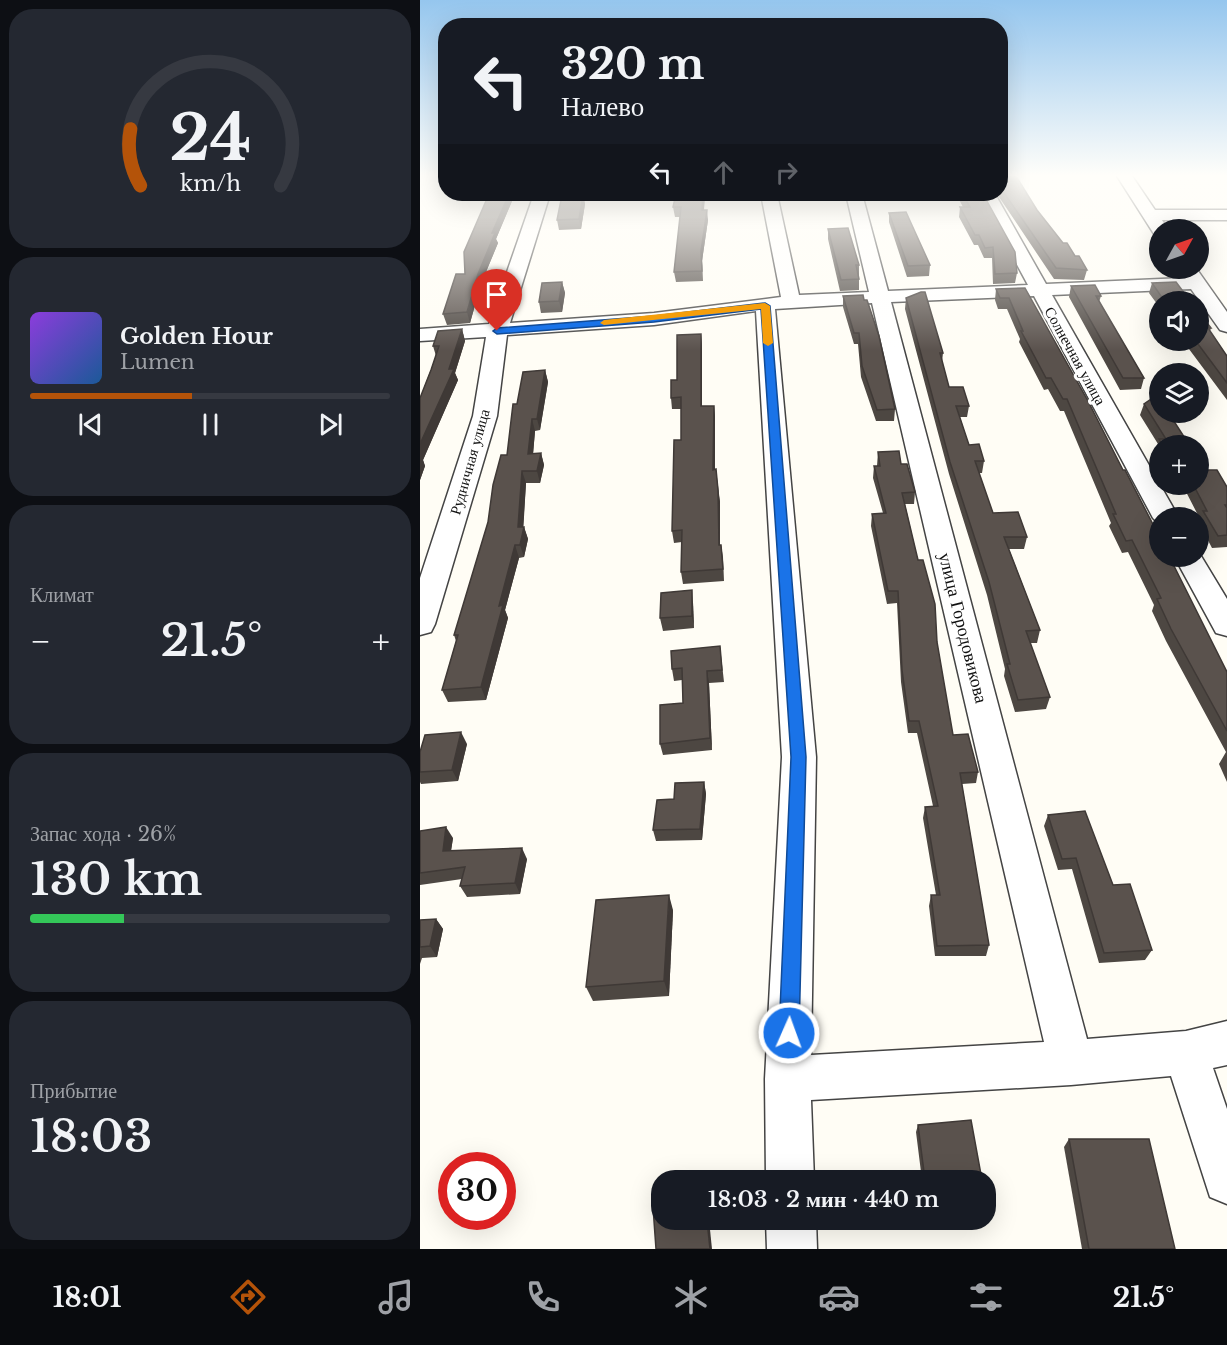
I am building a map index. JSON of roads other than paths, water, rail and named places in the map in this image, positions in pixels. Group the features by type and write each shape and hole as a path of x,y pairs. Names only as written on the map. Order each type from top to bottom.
{"street":[{"name":"Рудничная улица","path":"420,624 485,416 497,331 529,234"},
{"path":"772,234 778,303 799,757 788,1078 790,1170"},
{"name":"улица Городовикова","path":"865,234 1071,1063"},
{"name":"Солнечная улица","path":"1008,234 1160,507"},
{"path":"420,335 654,319 778,303 881,296 1038,290 1157,279"},
{"path":"1192,279 1227,326"},
{"path":"1194,567 1227,625"},
{"path":"788,1078 1071,1063 1206,1048 1227,1180"},
{"path":"791,1230 792,1249"}]}
